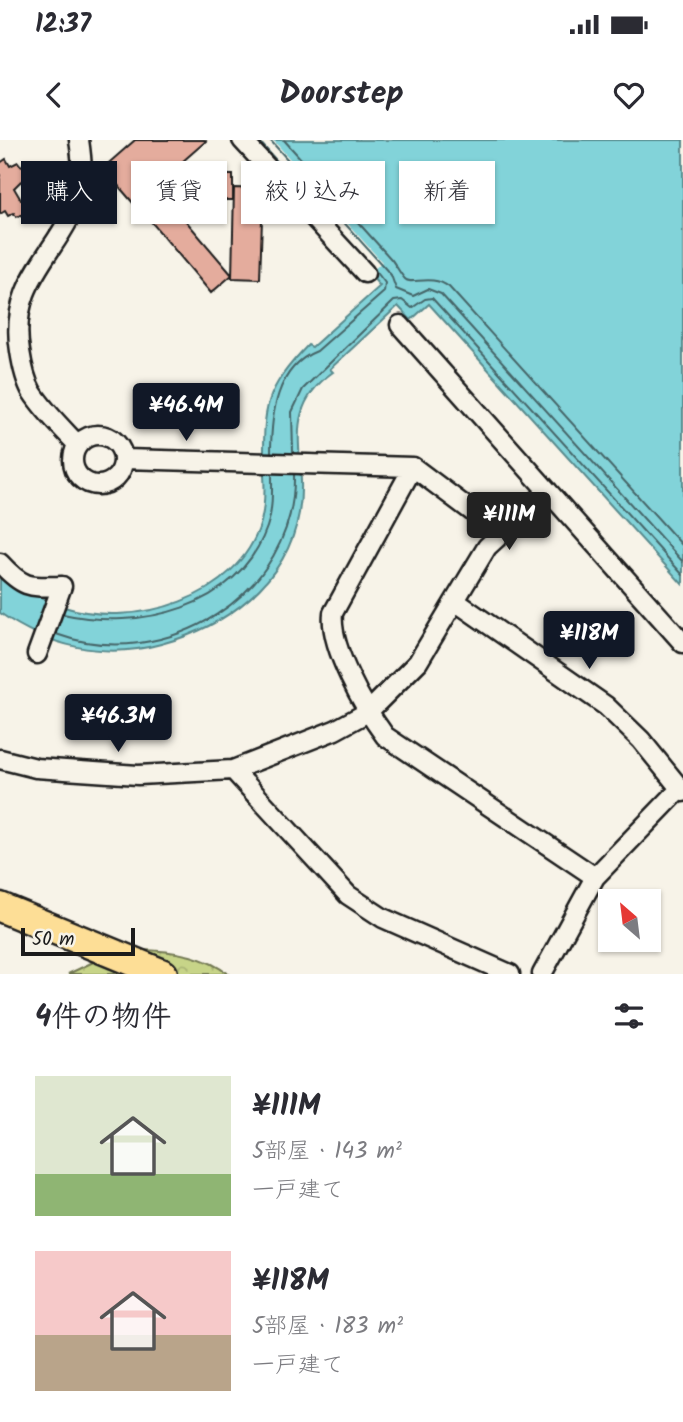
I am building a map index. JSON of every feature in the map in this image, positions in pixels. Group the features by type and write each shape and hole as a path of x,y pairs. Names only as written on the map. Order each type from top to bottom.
{"main road":[{"path":"0,906 163,974"}],"street":[{"path":"78,445 46,412 30,389 17,330 21,304 33,274 72,211 81,183 79,140"},
{"path":"242,140 365,273"},
{"path":"400,325 683,643"},
{"path":"103,435 118,443 124,459 118,475 104,485 95,485 80,478 75,471 73,455 78,445 87,437 103,435"},
{"path":"124,459 247,465 413,467 500,533"},
{"path":"413,467 333,613 332,628 368,712 385,736 595,877"},
{"path":"0,759 36,768 138,775 233,770 335,730 368,712 418,662 487,547 548,491"},
{"path":"0,563 21,582 38,589 62,586 37,654"},
{"path":"455,601 606,706 641,740 682,790 595,877 542,974"},
{"path":"233,770 348,895 383,918 510,974"}],"green space":[{"path":"138,950 185,954 208,962 228,974 68,974 106,956"}],"water":[{"path":"249,140 683,140 683,585 429,304 411,320 398,306 330,369 333,372 316,387 305,403 299,436 299,513 292,538 267,581 230,614 185,636 161,644 118,651 57,642 0,613 0,569 30,591 55,604 92,613 121,614 180,602 207,589 230,571 249,549 261,522 263,510 264,434 273,390 308,345 312,347 380,286 324,224 385,224 385,161 268,161"}],"pier":[{"path":"252,140 273,140 292,161 271,161"},
{"path":"328,224 348,224 382,262 371,272"}],"building":[{"path":"135,140 206,141 183,161 131,161 131,201 117,184 117,161 111,161"},
{"path":"6,159 10,166 18,162 21,166 21,181 14,188 21,200 21,215 16,217 14,213 8,216 5,211 0,214 0,163"},
{"path":"227,175 233,175 233,200 227,200"},
{"path":"234,188 241,188 241,224 262,224 260,279 232,278"},
{"path":"153,224 189,224 232,275 211,293"}]}
